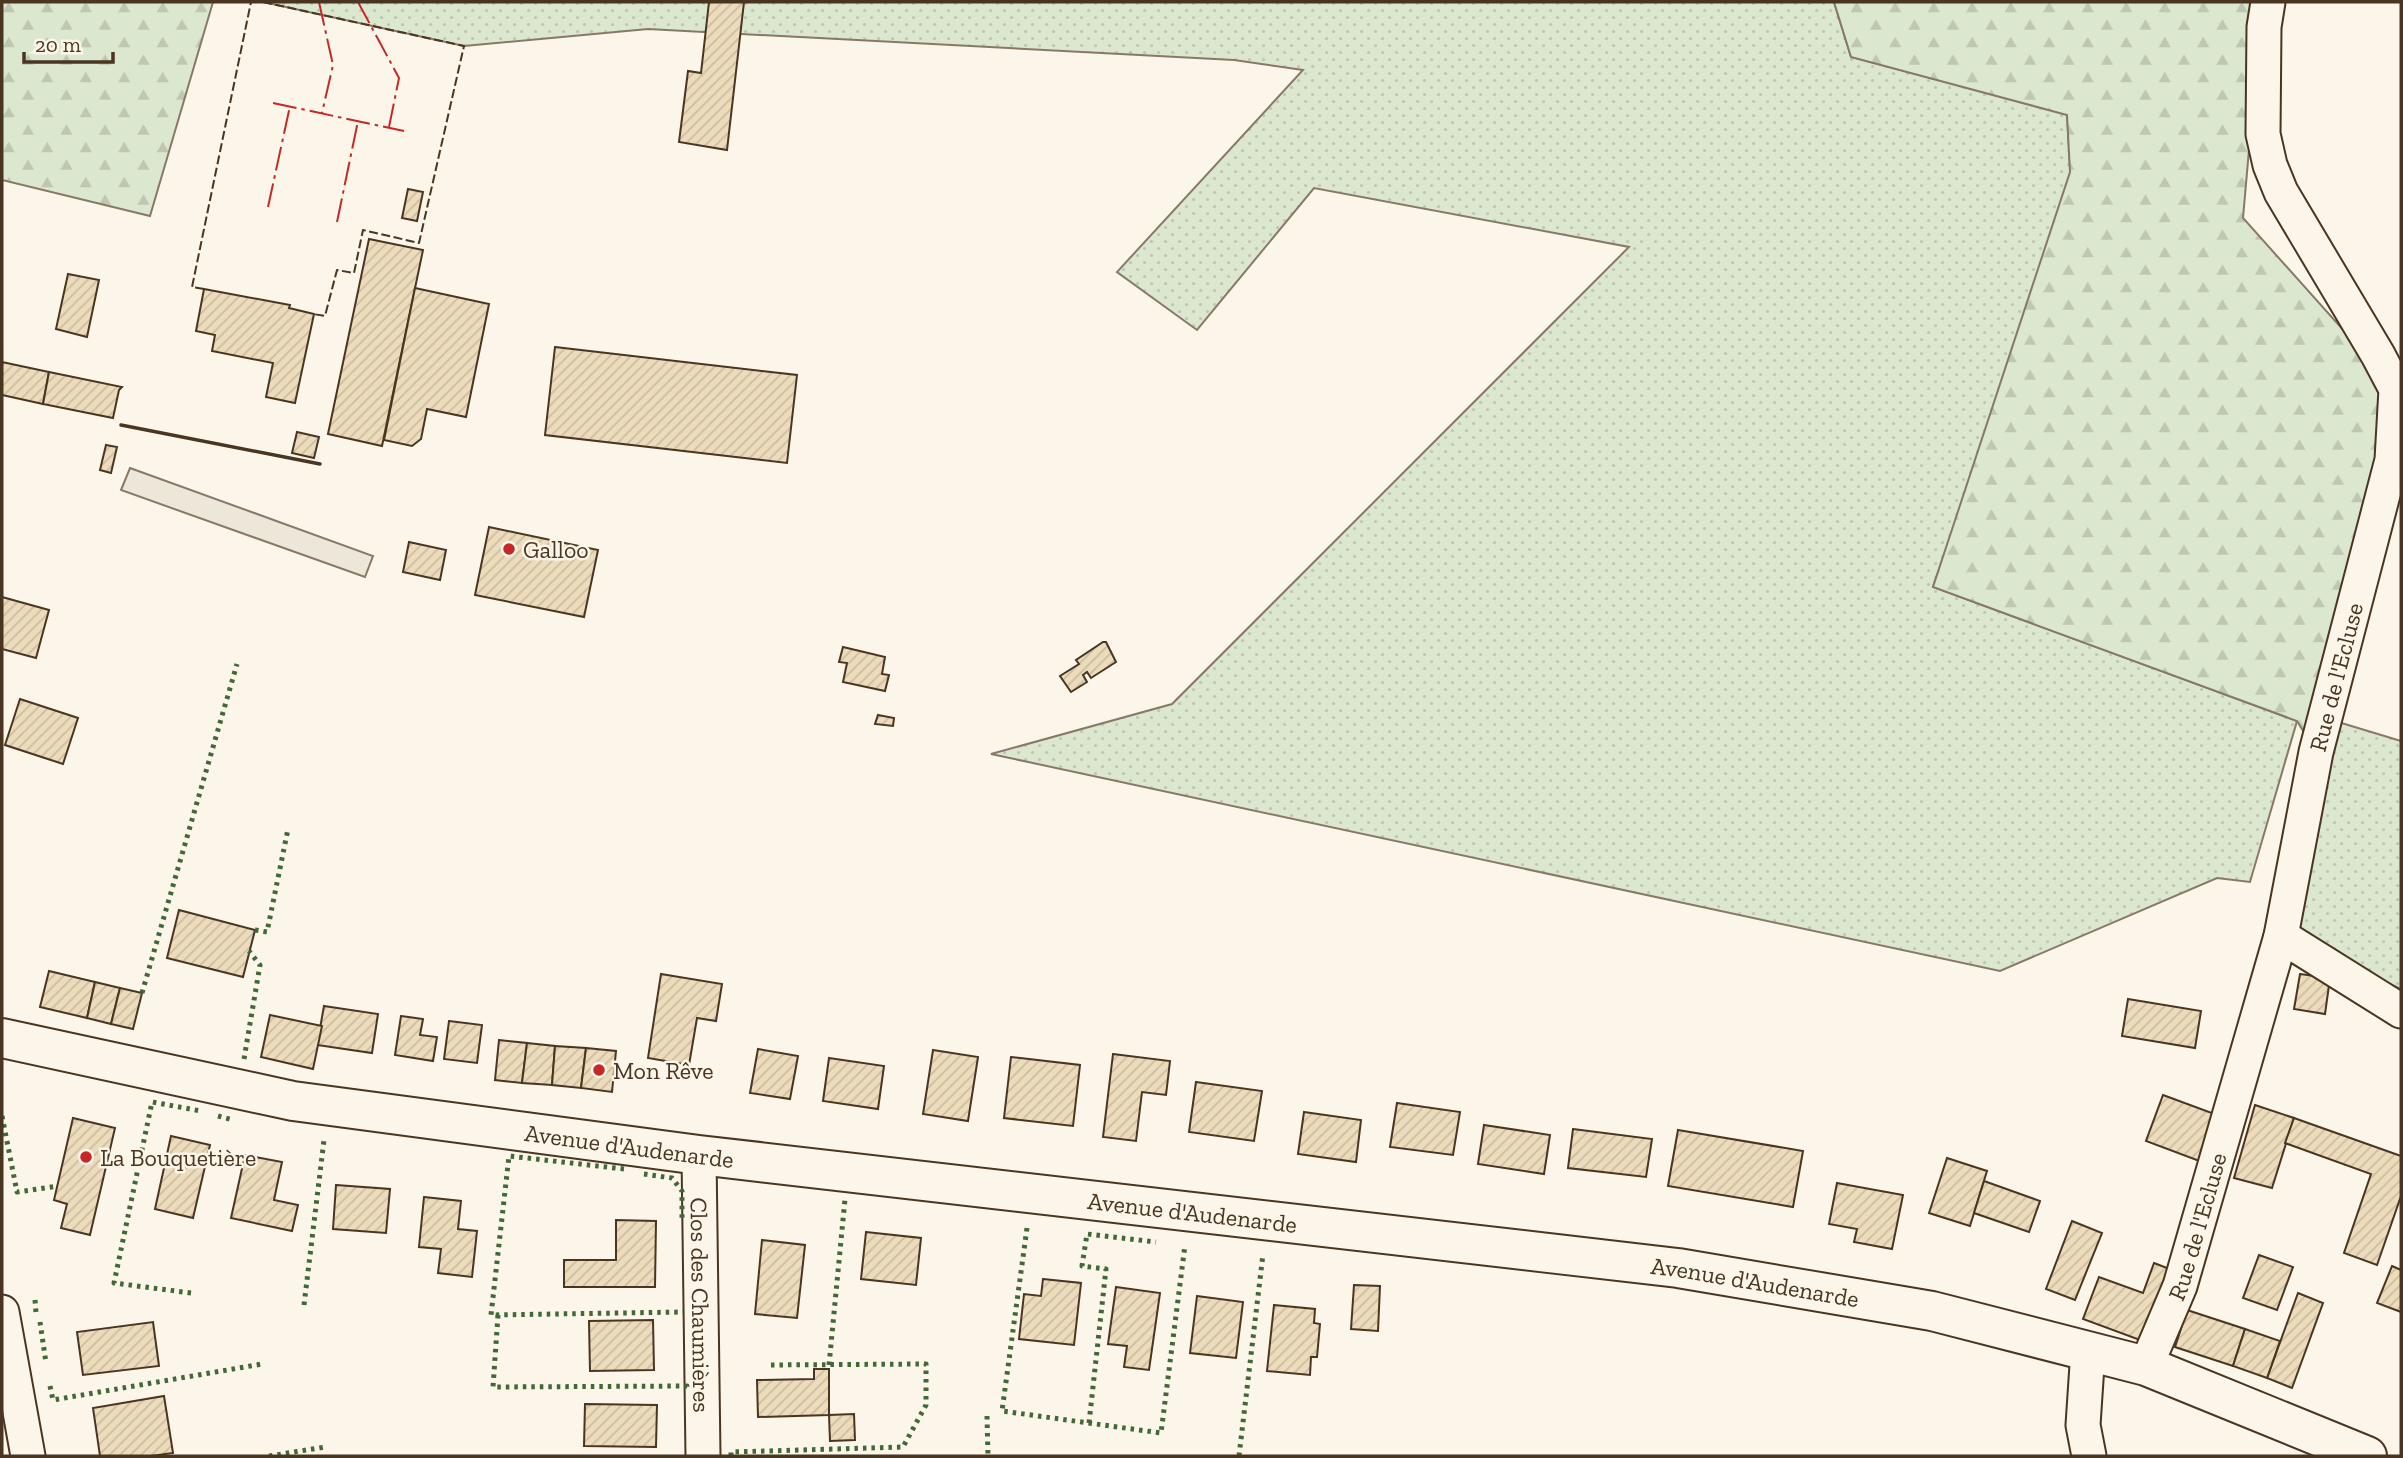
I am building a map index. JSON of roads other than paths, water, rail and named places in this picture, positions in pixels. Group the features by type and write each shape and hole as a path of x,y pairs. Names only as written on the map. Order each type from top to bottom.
{"main road":[{"name":"Avenue d'Audenarde","path":"2,1038 293,1101 699,1155 1678,1268 1932,1311 2146,1366 2367,1456"}],"street":[{"name":"Rue de l'Ecluse","path":"2146,1366 2180,1286 2281,936 2316,752 2392,460 2396,389 2281,192 2270,165 2263,134 2264,27 2268,2"},
{"path":"2281,936 2401,1011"},
{"name":"Clos des Chaumières","path":"699,1155 703,1456"},
{"path":"2,1312 28,1456"},
{"path":"2088,1350 2083,1425 2089,1456"}],"place":[{"name":"Galloo","path":"509,549"},
{"name":"Mon Rêve","path":"599,1070"},
{"name":"La Bouquetière","path":"86,1157"}]}
